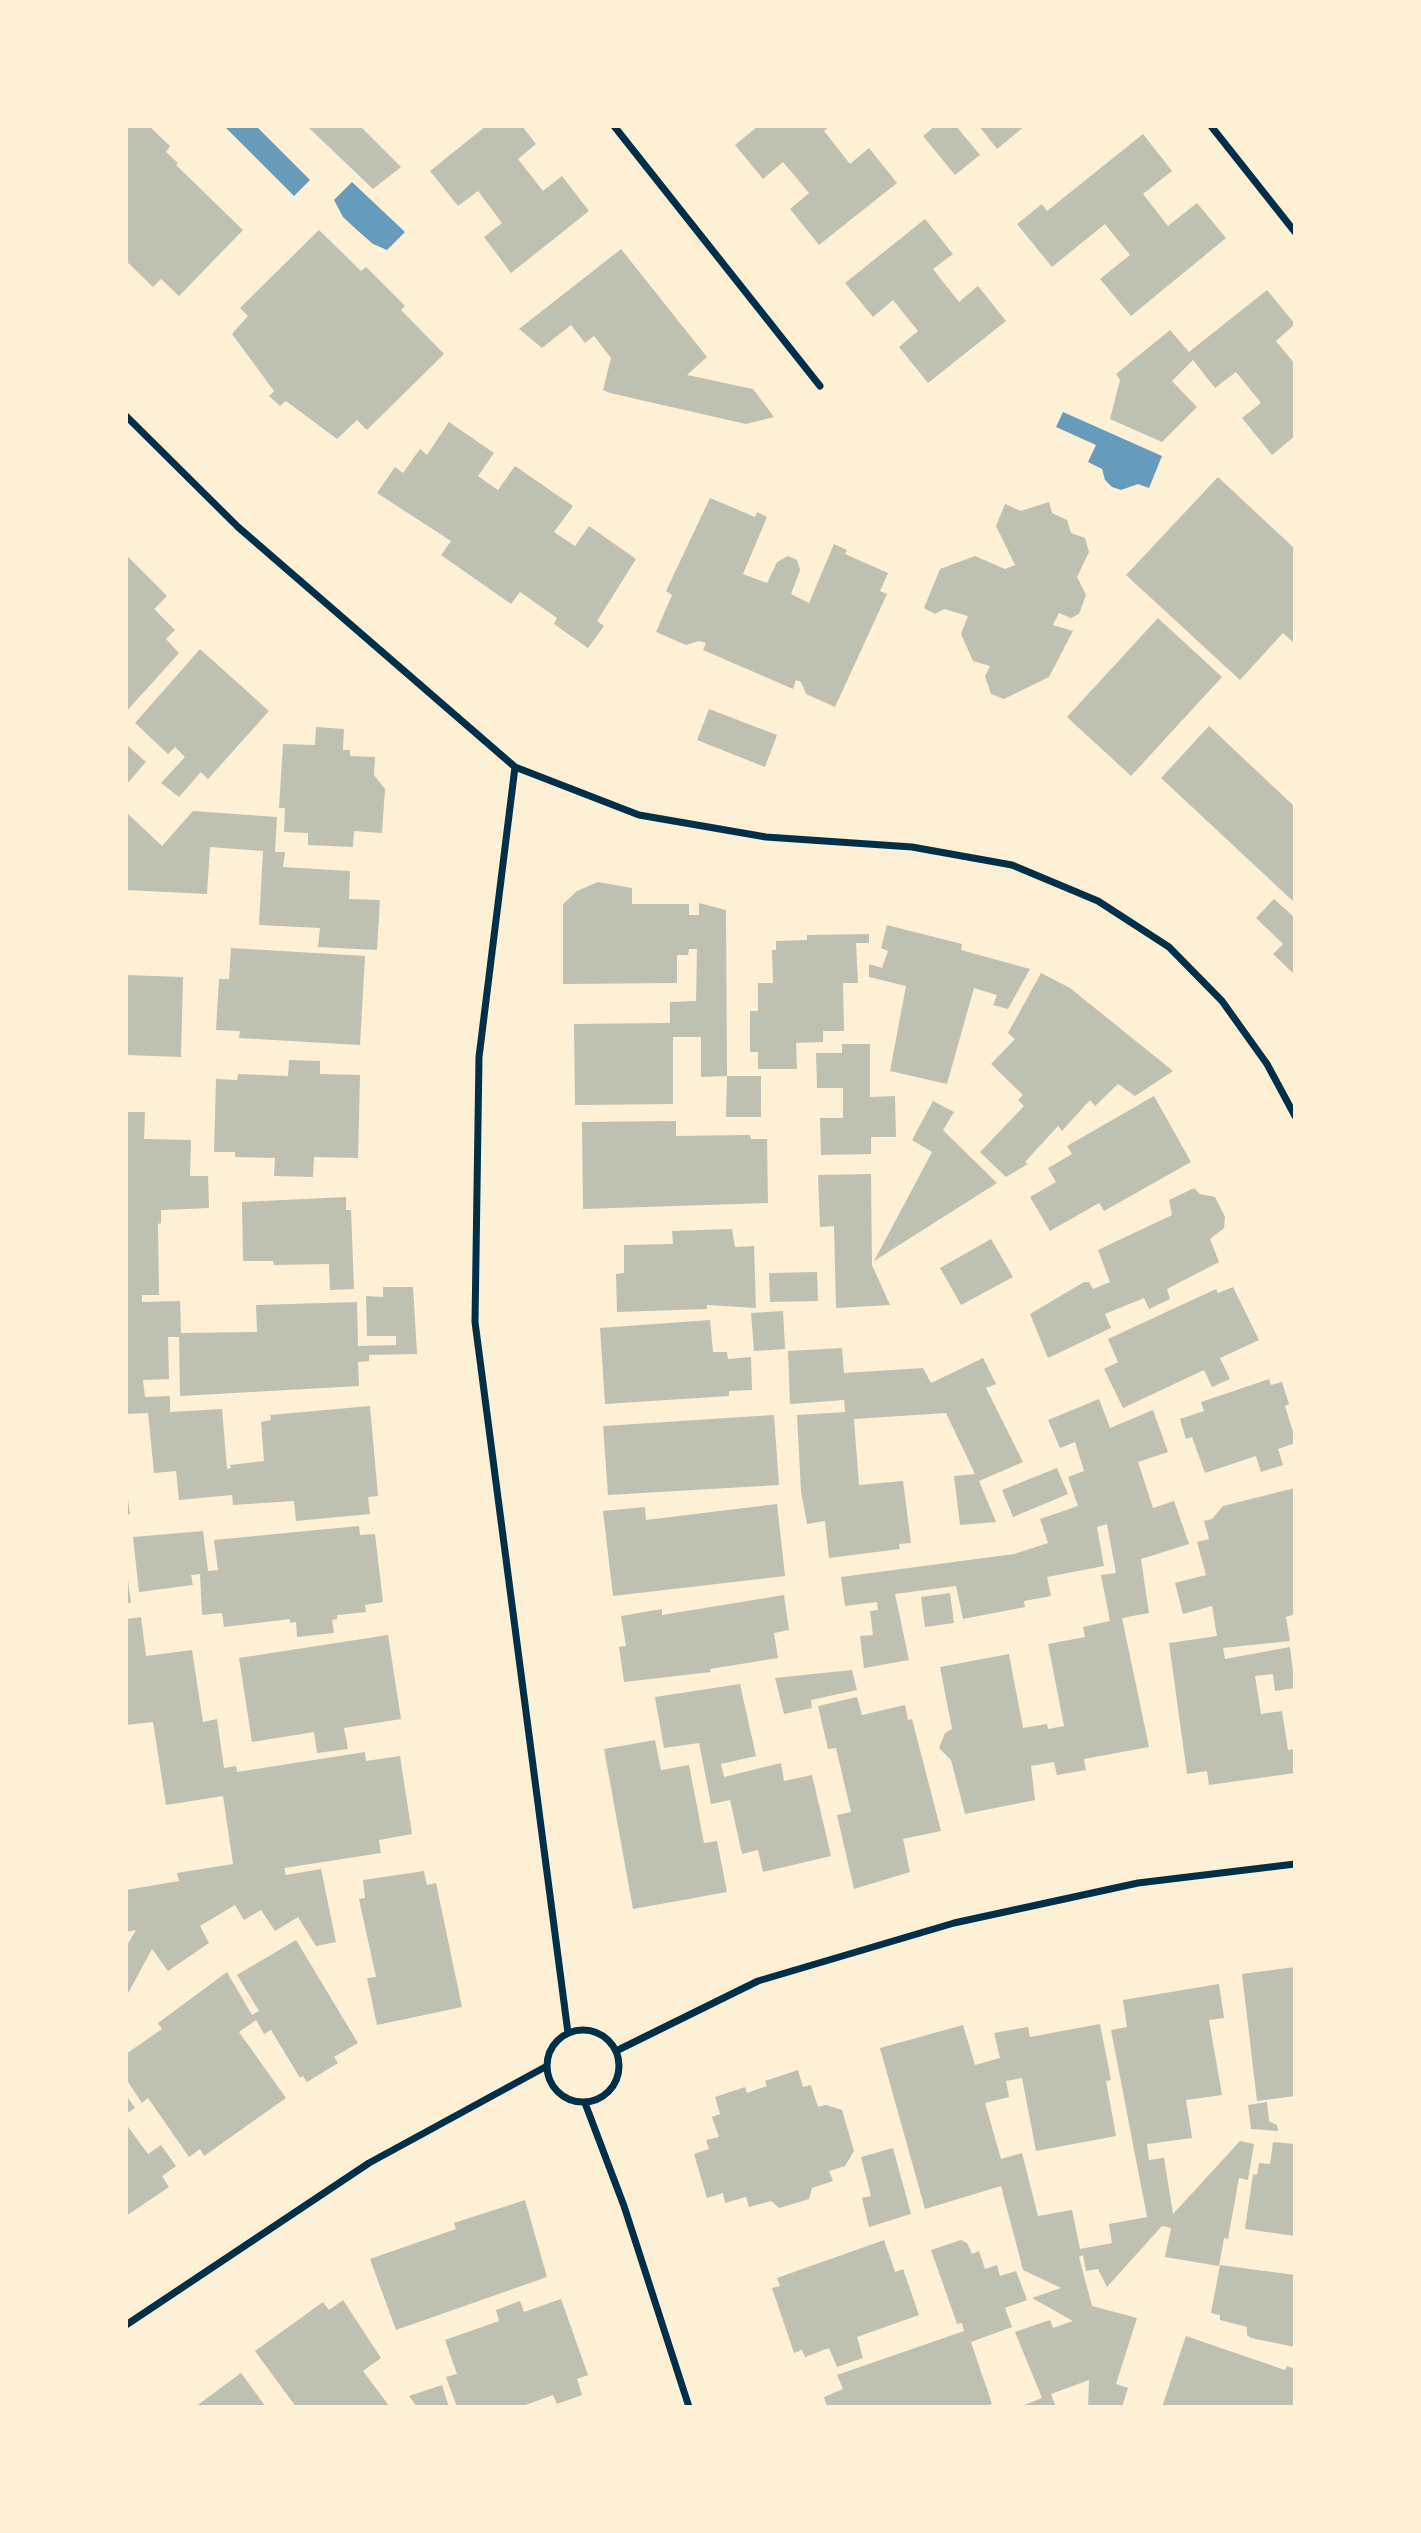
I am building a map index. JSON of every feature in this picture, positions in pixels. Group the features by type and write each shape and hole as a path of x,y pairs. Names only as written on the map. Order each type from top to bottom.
{"street":[{"path":"614,126 820,386"},
{"path":"1212,126 1295,232"},
{"path":"126,415 238,527 515,767 639,815 766,837 912,847 1012,865 1098,901 1170,947 1222,1001 1266,1064 1295,1116"},
{"path":"515,767 479,1057 475,1322 568,2033"},
{"path":"615,2051 758,1981 954,1923 1138,1883 1295,1864"},
{"path":"591,2031 601,2035 615,2051 618,2074 614,2085 607,2094 585,2103 562,2096 548,2077 547,2066 552,2046 568,2033 591,2031"},
{"path":"126,2325 369,2163 547,2066"},
{"path":"585,2103 624,2206 689,2407"}],"water":[{"path":"224,126 256,126 310,180 294,196"},
{"path":"352,182 405,232 387,250 373,244 343,217 334,200"},
{"path":"1063,412 1162,456 1149,488 1138,484 1121,490 1112,487 1105,480 1102,469 1088,462 1096,445 1056,427"}],"building":[{"path":"126,126 149,126 170,146 166,152 178,163 176,165 243,230 179,296 161,279 153,287 126,261"},
{"path":"307,126 360,126 401,167 373,189"},
{"path":"486,126 522,126 536,144 518,159 543,191 562,176 589,211 511,273 484,237 502,223 478,191 458,206 430,171"},
{"path":"758,126 830,126 824,131 850,164 869,148 897,183 819,245 790,209 809,193 783,162 763,179 735,145"},
{"path":"935,126 956,126 980,155 955,175 923,136"},
{"path":"979,126 1025,126 997,149"},
{"path":"1143,134 1172,171 1143,194 1168,226 1197,203 1226,238 1131,316 1100,279 1130,255 1105,224 1052,267 1017,224 1042,204 1047,211"},
{"path":"925,219 953,254 933,269 959,302 978,286 1006,321 928,383 899,347 918,331 893,300 873,317 845,283"},
{"path":"319,230 361,271 366,267 405,306 401,310 444,354 367,430 357,420 337,439 286,401 280,406 269,396 274,391 232,334 248,316 240,308"},
{"path":"621,249 707,357 687,375 753,389 774,417 746,424 610,393 603,390 611,358 594,336 585,343 571,325 542,348 519,329"},
{"path":"1267,290 1295,324 1276,341 1295,364 1295,436 1272,455 1242,418 1261,403 1236,372 1215,388 1193,360 1172,381 1197,407 1162,442 1110,419 1120,380 1116,374 1170,330 1189,352"},
{"path":"449,422 494,453 478,476 498,490 515,466 573,506 554,532 575,546 589,526 636,559 597,621 604,626 588,648 554,624 557,618 520,592 511,604 441,555 451,541 377,493 395,467 403,473 420,449 427,455"},
{"path":"1218,477 1295,549 1295,644 1283,633 1240,680 1126,575"},
{"path":"710,498 755,517 757,512 767,517 743,574 767,583 777,562 788,556 797,560 800,570 791,594 809,603 834,544 847,550 845,554 888,573 880,591 887,594 835,707 806,694 801,682 796,680 793,689 703,650 706,643 699,641 686,645 656,632 672,595 666,591"},
{"path":"1049,502 1052,513 1067,520 1071,533 1085,538 1089,552 1077,577 1086,595 1079,614 1071,618 1059,613 1053,625 1073,631 1049,677 1004,699 991,694 985,676 990,666 973,661 961,634 968,616 944,609 935,614 924,608 940,569 975,556 1005,569 1015,565 996,526 1005,504 1021,511"},
{"path":"126,555 167,596 154,609 175,630 166,639 179,653 126,712"},
{"path":"1158,618 1222,677 1131,776 1067,717"},
{"path":"200,649 269,711 208,779 201,772 179,797 161,783 185,757 175,747 168,754 135,723"},
{"path":"709,709 777,735 765,767 697,740"},
{"path":"1209,726 1295,807 1295,903 1161,778"},
{"path":"316,727 344,729 343,750 350,750 350,756 375,757 374,775 385,789 382,833 354,831 353,847 308,845 308,833 284,832 285,808 279,808 283,744 315,745"},
{"path":"126,744 146,762 126,785"},
{"path":"193,811 277,817 275,852 285,852 283,867 350,871 349,899 380,900 377,950 318,947 320,928 259,925 263,851 210,847 207,894 126,890 126,812 162,846"},
{"path":"598,882 632,888 632,904 689,904 689,915 699,915 699,903 726,910 727,1076 701,1077 701,1037 673,1037 673,1104 575,1105 574,1024 670,1023 670,1002 696,1001 697,949 689,949 688,955 677,955 677,983 563,984 563,904 577,891"},
{"path":"1274,899 1295,918 1295,975 1273,954 1283,944 1256,918"},
{"path":"887,925 962,944 961,950 1030,969 1008,1009 993,1005 997,995 974,988 947,1084 890,1071 906,986 869,977 869,964 882,968 888,951 881,948"},
{"path":"869,934 869,943 856,943 858,983 843,983 844,1031 823,1031 823,1042 796,1043 797,1069 758,1069 758,1052 750,1052 750,1011 758,1011 758,983 773,983 772,950 776,950 776,941 807,940 807,935"},
{"path":"231,948 365,956 360,1045 239,1038 240,1031 216,1030 219,979 229,979"},
{"path":"1041,973 1070,988 1173,1071 1135,1096 1118,1084 1095,1106 1090,1100 1062,1131 1058,1126 1025,1162 1028,1164 1006,1177 980,1152 1024,1106 1018,1100 1023,1095 991,1064 1015,1039 1008,1033"},
{"path":"126,975 183,977 181,1057 126,1055"},
{"path":"842,1044 870,1044 870,1097 895,1096 896,1137 871,1137 871,1154 821,1155 820,1118 843,1118 843,1088 817,1088 816,1053 842,1053"},
{"path":"289,1060 320,1061 320,1074 360,1075 358,1158 314,1157 313,1177 274,1176 275,1158 235,1157 235,1152 214,1152 216,1079 237,1080 238,1074 288,1076"},
{"path":"727,1076 761,1076 761,1117 726,1117"},
{"path":"1154,1096 1191,1162 1104,1211 1099,1203 1050,1231 1030,1197 1056,1182 1048,1168 1072,1154 1067,1146"},
{"path":"933,1101 954,1112 943,1130 997,1183 874,1261 932,1152 912,1140"},
{"path":"126,1112 145,1112 144,1139 191,1140 190,1176 208,1176 209,1208 161,1210 161,1223 158,1224 159,1295 142,1295 142,1302 180,1301 181,1333 257,1332 256,1305 357,1302 358,1346 396,1345 396,1336 367,1336 366,1296 383,1297 383,1287 413,1287 417,1354 369,1355 369,1361 358,1362 359,1386 180,1396 179,1337 168,1337 169,1379 143,1380 145,1397 170,1396 170,1412 222,1409 227,1469 231,1468 230,1465 264,1461 261,1422 271,1420 270,1415 370,1406 378,1496 368,1497 370,1514 296,1521 294,1501 233,1505 232,1495 179,1500 176,1471 154,1473 148,1413 126,1414"},
{"path":"676,1121 676,1136 750,1135 751,1139 767,1139 768,1203 583,1209 582,1122"},
{"path":"871,1174 872,1265 890,1305 836,1308 834,1226 820,1227 818,1175"},
{"path":"1194,1188 1200,1194 1215,1197 1225,1217 1224,1228 1210,1239 1219,1262 1167,1289 1170,1299 1149,1309 1144,1298 1105,1314 1111,1328 1048,1358 1030,1314 1084,1282 1089,1282 1093,1289 1110,1282 1098,1250 1172,1215 1169,1200"},
{"path":"346,1197 346,1210 351,1210 354,1289 330,1290 329,1264 274,1265 273,1261 243,1261 242,1202"},
{"path":"732,1229 735,1247 754,1246 756,1308 707,1305 707,1309 617,1312 616,1274 624,1273 624,1245 673,1244 672,1231"},
{"path":"991,1239 1013,1277 961,1305 940,1268"},
{"path":"817,1272 818,1301 770,1302 769,1273"},
{"path":"1233,1287 1259,1340 1220,1358 1230,1379 1212,1387 1204,1370 1123,1408 1104,1369 1118,1362 1108,1339 1216,1289 1218,1293"},
{"path":"783,1311 785,1349 754,1351 751,1313"},
{"path":"710,1320 713,1352 727,1352 728,1359 751,1357 752,1390 729,1391 729,1396 605,1404 600,1328"},
{"path":"842,1348 844,1373 923,1368 931,1383 983,1358 996,1384 986,1388 1023,1462 979,1481 996,1522 960,1525 954,1476 975,1474 946,1413 854,1419 859,1485 903,1481 911,1543 899,1544 900,1549 829,1558 825,1521 807,1524 801,1491 797,1415 845,1412 844,1400 790,1404 788,1351"},
{"path":"1269,1379 1271,1385 1282,1382 1289,1404 1285,1406 1295,1438 1295,1443 1278,1449 1283,1465 1261,1472 1256,1456 1205,1473 1192,1437 1186,1439 1180,1419 1204,1411 1201,1402"},
{"path":"1099,1399 1110,1428 1153,1410 1168,1452 1138,1462 1153,1508 1174,1501 1189,1544 1141,1559 1149,1613 1122,1618 1149,1747 1084,1759 1086,1770 1057,1775 1054,1762 1031,1766 1035,1800 965,1814 951,1760 939,1748 945,1733 952,1729 940,1667 1009,1654 1023,1728 1047,1724 1048,1729 1064,1726 1048,1644 1085,1637 1083,1627 1110,1621 1101,1575 1116,1573 1107,1524 1097,1527 1104,1566 1047,1577 1051,1596 1024,1601 1025,1607 963,1619 956,1586 895,1594 909,1660 864,1668 860,1636 873,1635 870,1611 878,1610 877,1602 845,1606 841,1577 1014,1554 1048,1543 1040,1519 1078,1506 1068,1477 1084,1471 1075,1442 1060,1448 1048,1420"},
{"path":"774,1415 779,1485 608,1495 603,1426"},
{"path":"1057,1468 1068,1494 1013,1517 1002,1490"},
{"path":"126,1485 130,1514 126,1514"},
{"path":"1295,1488 1295,1614 1286,1617 1290,1641 1223,1648 1225,1659 1290,1647 1295,1688 1275,1691 1273,1674 1255,1676 1261,1714 1282,1711 1288,1750 1294,1749 1295,1773 1209,1785 1207,1771 1187,1774 1169,1643 1217,1636 1212,1606 1183,1614 1175,1583 1206,1575 1197,1542 1209,1539 1204,1521 1212,1519 1223,1506"},
{"path":"777,1504 785,1576 613,1596 603,1511 645,1507 646,1520"},
{"path":"359,1526 360,1535 375,1534 383,1602 365,1605 366,1612 337,1615 337,1619 332,1620 334,1633 297,1637 296,1622 290,1623 290,1619 224,1627 222,1613 202,1615 200,1574 191,1575 193,1585 139,1592 133,1537 203,1531 208,1571 218,1570 214,1540"},
{"path":"126,1564 131,1603 126,1603"},
{"path":"950,1593 954,1623 925,1627 921,1597"},
{"path":"784,1595 789,1630 774,1633 778,1658 710,1669 711,1672 624,1682 619,1647 626,1646 621,1616 662,1609 662,1615"},
{"path":"141,1617 146,1656 192,1650 203,1722 217,1719 224,1768 236,1766 237,1772 365,1752 366,1761 400,1756 412,1834 379,1840 381,1853 284,1868 286,1875 321,1869 336,1942 316,1946 298,1917 275,1931 261,1910 244,1920 235,1905 200,1926 209,1943 168,1971 152,1949 126,1997 126,1947 136,1930 126,1932 126,1890 179,1881 177,1873 233,1864 223,1796 166,1805 153,1722 126,1725 126,1619"},
{"path":"388,1635 401,1719 344,1728 348,1749 317,1753 314,1732 252,1742 239,1658"},
{"path":"852,1670 857,1690 811,1700 812,1708 784,1714 775,1678"},
{"path":"740,1684 756,1756 721,1764 724,1777 781,1763 784,1781 812,1775 831,1856 763,1872 758,1850 742,1854 730,1800 711,1804 699,1743 664,1748 655,1697"},
{"path":"857,1697 862,1715 905,1705 908,1720 912,1719 941,1831 903,1839 910,1872 854,1889 837,1815 851,1812 836,1748 828,1749 818,1706"},
{"path":"655,1740 661,1770 689,1765 704,1843 717,1841 727,1892 633,1909 604,1749"},
{"path":"424,1871 427,1885 436,1883 462,2007 377,2025 367,1978 376,1977 359,1899 365,1898 363,1880"},
{"path":"296,1940 358,2043 334,2057 338,2063 307,2082 303,2076 300,2078 271,2030 264,2034 256,2020 239,2032 286,2098 204,2156 200,2149 189,2157 148,2098 142,2103 126,2079 126,2054 162,2029 158,2023 227,1972 252,2015 259,2011 237,1975"},
{"path":"1295,1967 1295,2096 1257,2101 1242,1974"},
{"path":"1219,1984 1224,2018 1209,2020 1222,2095 1186,2100 1192,2138 1147,2144 1149,2160 1164,2158 1173,2214 1240,2141 1254,2144 1248,2180 1239,2178 1228,2239 1224,2238 1219,2266 1165,2257 1171,2228 1162,2226 1107,2287 1098,2269 1086,2271 1083,2255 1079,2257 1092,2306 1137,2318 1116,2384 1128,2388 1122,2407 1088,2407 1089,2380 1051,2394 1056,2407 1019,2407 1042,2398 1015,2332 1050,2320 1053,2328 1073,2321 1032,2298 1061,2288 1023,2270 1001,2186 925,2209 880,2048 963,2025 975,2065 1000,2058 994,2033 1028,2027 1030,2037 1100,2024 1111,2080 1106,2081 1116,2136 1036,2151 1022,2078 1006,2081 1009,2097 985,2103 1001,2159 1022,2153 1038,2216 1072,2210 1080,2249 1112,2243 1109,2224 1147,2217 1111,2030 1127,2027 1123,2000"},
{"path":"798,2070 803,2087 811,2085 818,2107 826,2105 842,2110 854,2151 845,2166 829,2171 833,2181 812,2188 809,2199 779,2208 771,2201 749,2207 746,2197 725,2203 723,2193 707,2198 694,2154 709,2149 706,2140 719,2137 712,2117 720,2114 715,2097 745,2087 747,2093 767,2086 765,2081"},
{"path":"126,2095 135,2108 126,2114"},
{"path":"1267,2102 1269,2121 1277,2125 1278,2131 1251,2129 1248,2105"},
{"path":"126,2124 148,2154 161,2145 176,2166 162,2176 169,2187 126,2216"},
{"path":"1273,2142 1295,2144 1295,2236 1245,2229 1253,2174 1257,2175 1259,2163 1270,2164"},
{"path":"893,2148 911,2214 869,2227 862,2198 871,2196 861,2157"},
{"path":"525,2200 547,2277 396,2330 370,2259 456,2229 454,2223"},
{"path":"884,2240 895,2272 903,2269 919,2315 857,2337 863,2358 837,2367 829,2348 805,2357 802,2350 794,2353 772,2288 780,2286 777,2278"},
{"path":"961,2240 967,2243 972,2254 979,2251 985,2269 997,2265 1000,2276 1016,2271 1027,2300 1005,2308 1012,2327 971,2342 992,2404 983,2407 827,2407 824,2397 843,2389 837,2375 964,2331 962,2323 957,2324 931,2250"},
{"path":"1220,2265 1295,2275 1295,2347 1251,2338 1247,2335 1247,2327 1220,2320 1220,2315 1211,2313"},
{"path":"561,2299 588,2375 577,2379 582,2395 557,2404 553,2395 520,2407 457,2407 446,2377 457,2374 445,2340 499,2321 496,2310 520,2301 524,2312"},
{"path":"343,2300 381,2358 363,2371 390,2407 296,2407 255,2351 323,2302 329,2310"},
{"path":"1186,2336 1285,2370 1287,2366 1295,2369 1295,2407 1162,2407"},
{"path":"241,2373 266,2407 195,2407"},
{"path":"442,2385 449,2407 417,2407 409,2396"}]}
